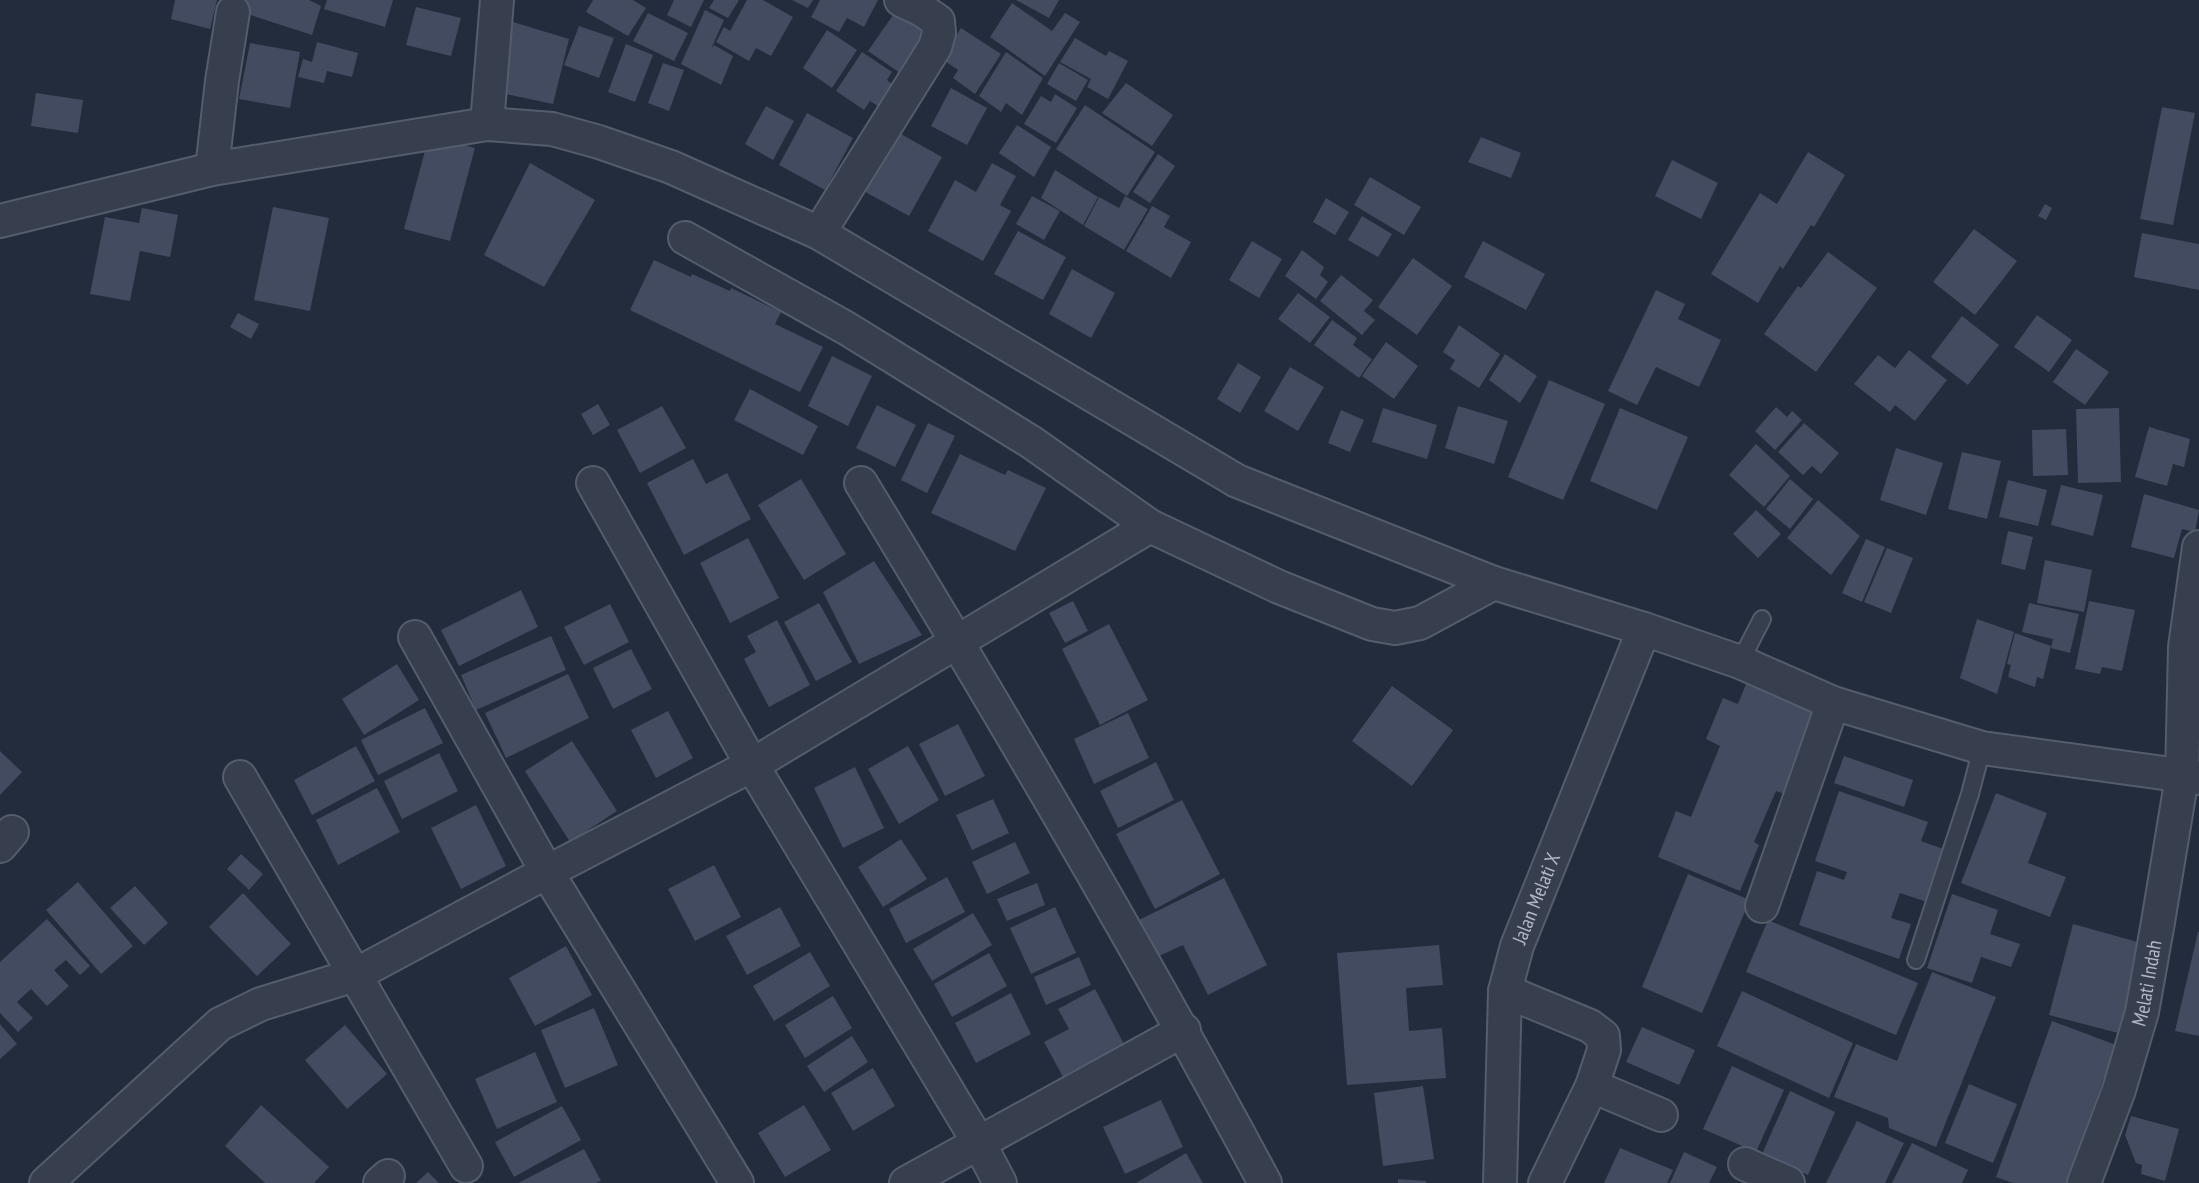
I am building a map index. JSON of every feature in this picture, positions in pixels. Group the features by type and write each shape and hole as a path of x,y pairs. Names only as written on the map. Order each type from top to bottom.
{"street":[{"path":"487,124 497,0"},
{"path":"819,233 935,47 938,21 901,0"},
{"path":"212,169 233,12"},
{"path":"0,221 212,169 487,124 552,129 671,167 819,233 1237,481 1494,583 1740,662 1833,703 1982,748 2190,777"},
{"path":"685,238 846,328 1018,434 1150,526 1279,587 1372,624 1395,628 1420,623 1494,583"},
{"path":"593,483 752,765 1000,1183"},
{"path":"861,483 1184,1030 1265,1183"},
{"path":"46,1183 220,1024 261,1004 355,975 752,765 1150,526"},
{"name":"Melati Indah","path":"2084,1183 2119,1090 2142,1012 2190,777 2185,647 2199,547"},
{"name":"Jalan Melati X","path":"1500,1183 1505,991 1517,946 1644,629"},
{"path":"415,637 547,872 737,1183"},
{"path":"1762,906 1833,703"},
{"path":"240,777 466,1166"},
{"path":"1505,991 1590,1026 1603,1036 1604,1050 1592,1086 1545,1183"},
{"path":"906,1183 1184,1030"},
{"path":"1592,1086 1661,1115"},
{"path":"1745,1164 1788,1183"}],"lane":[{"path":"1740,662 1762,619"},
{"path":"1916,960 1982,748"}],"building":[{"path":"175,0 217,0 210,29 171,19"},
{"path":"245,0 309,0 321,6 312,35 241,12"},
{"path":"327,0 393,0 385,27 324,9"},
{"path":"593,0 633,0 646,8 628,36 586,12"},
{"path":"674,0 704,0 691,27 667,15"},
{"path":"714,0 739,0 728,18 709,8"},
{"path":"747,0 763,0 793,17 771,56 756,48 749,61 716,42 724,27 730,31"},
{"path":"792,0 813,0 808,8"},
{"path":"820,0 878,0 864,27 847,18 839,32 811,17"},
{"path":"1016,0 1059,0 1049,18"},
{"path":"1012,3 1052,31 1065,13 1080,22 1045,76 990,37"},
{"path":"416,7 461,18 451,56 406,45"},
{"path":"898,8 932,32 903,75 868,51"},
{"path":"705,10 724,20 711,49 714,45 733,56 721,85 681,64"},
{"path":"648,13 688,33 674,61 633,41"},
{"path":"513,22 569,39 553,104 501,93"},
{"path":"579,26 614,38 599,78 564,65"},
{"path":"961,28 1001,54 975,94 953,78 958,70 942,59"},
{"path":"827,30 857,50 832,88 803,68"},
{"path":"1075,38 1106,56 1109,51 1128,61 1108,99 1087,87 1091,79 1060,62"},
{"path":"317,42 358,53 352,77 327,71 324,83 298,77 303,59 312,62"},
{"path":"250,43 300,52 290,108 239,99"},
{"path":"626,44 653,55 635,102 608,92"},
{"path":"862,52 892,72 887,80 893,85 878,106 870,101 864,110 836,91"},
{"path":"1006,52 1043,78 1022,115 1006,103 1001,112 979,96"},
{"path":"663,63 684,70 669,111 648,103"},
{"path":"1059,63 1088,80 1076,101 1047,84"},
{"path":"1126,83 1173,115 1152,146 1102,113"},
{"path":"951,88 987,108 967,145 931,126"},
{"path":"36,93 83,100 78,133 31,126"},
{"path":"1055,94 1077,108 1056,143 1024,124 1041,96 1051,102"},
{"path":"1085,105 1155,152 1127,196 1056,149"},
{"path":"766,106 794,121 773,160 745,144"},
{"path":"2162,107 2195,113 2173,225 2140,219"},
{"path":"807,113 853,138 825,190 779,165"},
{"path":"1017,125 1051,147 1034,177 999,153"},
{"path":"892,129 942,157 909,216 860,189"},
{"path":"429,136 475,148 450,241 404,229"},
{"path":"1481,137 1521,153 1511,178 1468,162"},
{"path":"1808,152 1845,175 1814,227 1811,225 1783,269 1780,266 1758,303 1711,274 1760,193 1777,204"},
{"path":"1158,154 1175,166 1150,203 1133,192"},
{"path":"1672,160 1718,183 1701,219 1655,196"},
{"path":"530,163 595,200 544,287 484,255"},
{"path":"992,163 1016,176 1000,205 1011,211 983,261 928,231 955,180 976,192"},
{"path":"1055,170 1098,197 1083,225 1041,198"},
{"path":"1370,177 1421,207 1404,235 1354,205"},
{"path":"1032,196 1060,211 1044,240 1016,224"},
{"path":"1125,196 1148,209 1124,250 1084,226 1099,197 1119,208"},
{"path":"1326,198 1349,212 1335,235 1313,222"},
{"path":"2045,204 2052,208 2046,220 2038,216"},
{"path":"1152,206 1170,216 1164,227 1191,242 1171,278 1126,251"},
{"path":"273,207 329,218 310,311 254,300"},
{"path":"142,208 178,215 170,257 140,251 130,301 90,294 105,217 139,223"},
{"path":"1362,216 1392,234 1378,257 1348,240"},
{"path":"1974,229 2017,261 1975,315 1933,282"},
{"path":"1018,231 1066,257 1043,300 994,274"},
{"path":"2142,233 2199,244 2199,290 2134,277"},
{"path":"1252,241 1282,259 1259,298 1229,280"},
{"path":"1483,241 1545,274 1526,310 1464,277"},
{"path":"1302,250 1324,267 1320,275 1328,282 1316,299 1285,276"},
{"path":"1828,252 1877,288 1816,372 1764,334 1798,286 1801,288"},
{"path":"1413,258 1452,286 1417,335 1378,307"},
{"path":"654,260 691,277 692,274 730,291 731,288 781,312 775,324 823,347 800,392 630,310"},
{"path":"1072,269 1115,293 1091,338 1049,314"},
{"path":"1341,275 1373,300 1364,311 1375,320 1362,335 1320,301"},
{"path":"1656,290 1685,304 1678,319 1721,340 1699,387 1656,367 1637,405 1608,391"},
{"path":"1298,293 1330,317 1310,343 1278,319"},
{"path":"238,313 259,324 251,339 230,327"},
{"path":"2037,315 2072,340 2049,372 2014,347"},
{"path":"1962,316 1999,345 1968,385 1931,357"},
{"path":"1332,320 1357,338 1353,345 1372,359 1359,378 1314,345"},
{"path":"1459,325 1500,354 1479,388 1450,369 1455,360 1443,352"},
{"path":"1386,342 1418,366 1394,399 1362,376"},
{"path":"2076,349 2109,372 2085,405 2053,382"},
{"path":"1909,350 1947,380 1915,421 1895,405 1890,412 1854,384 1878,355 1895,368"},
{"path":"1505,354 1537,376 1520,403 1489,380"},
{"path":"832,356 872,376 848,426 808,406"},
{"path":"1238,363 1261,377 1240,413 1217,399"},
{"path":"1290,367 1324,387 1298,431 1264,411"},
{"path":"1549,380 1605,404 1563,500 1508,477"},
{"path":"750,389 818,426 803,455 734,420"},
{"path":"598,404 610,425 593,435 581,414"},
{"path":"877,405 916,425 895,467 856,448"},
{"path":"662,406 686,448 640,473 617,430"},
{"path":"1458,406 1508,421 1494,464 1445,448"},
{"path":"1776,407 1787,417 1792,411 1802,420 1775,450 1755,431"},
{"path":"1383,408 1437,425 1427,459 1372,442"},
{"path":"1620,408 1688,437 1657,510 1590,481"},
{"path":"2119,408 2121,482 2078,483 2076,409"},
{"path":"1341,410 1364,420 1350,452 1328,443"},
{"path":"928,423 955,436 927,493 901,480"},
{"path":"1804,423 1839,453 1821,474 1812,466 1803,475 1778,452"},
{"path":"2149,427 2190,439 2184,467 2173,464 2167,486 2135,477"},
{"path":"2066,429 2068,475 2033,476 2032,430"},
{"path":"1756,444 1790,476 1764,507 1729,475"},
{"path":"1896,448 1943,463 1926,515 1880,500"},
{"path":"1962,452 2001,461 1987,519 1948,509"},
{"path":"960,454 1005,475 1008,470 1046,488 1015,551 931,513"},
{"path":"693,459 706,484 727,473 751,519 684,555 647,483"},
{"path":"801,479 846,554 804,580 758,505"},
{"path":"1790,479 1813,499 1790,529 1766,509"},
{"path":"2008,480 2047,490 2038,526 1999,517"},
{"path":"2061,485 2103,495 2093,536 2051,525"},
{"path":"2144,494 2199,510 2195,532 2182,529 2174,558 2131,547"},
{"path":"1818,500 1860,536 1831,575 1787,538"},
{"path":"1756,510 1781,534 1758,558 1733,534"},
{"path":"2008,531 2033,537 2025,570 2001,564"},
{"path":"748,538 779,598 730,623 700,563"},
{"path":"1866,539 1885,547 1862,602 1842,593"},
{"path":"1887,548 1913,558 1891,613 1864,602"},
{"path":"2045,560 2092,570 2084,612 2037,603"},
{"path":"874,561 922,635 859,664 823,592"},
{"path":"521,590 538,627 459,666 441,630"},
{"path":"1073,601 1088,631 1065,643 1049,613"},
{"path":"2089,601 2135,610 2122,671 2102,667 2100,674 2075,669"},
{"path":"819,603 852,662 816,681 784,622"},
{"path":"2029,603 2079,614 2070,653 2051,648 2053,639 2022,632"},
{"path":"610,604 629,642 584,665 564,627"},
{"path":"1977,619 2014,632 1997,694 1960,678"},
{"path":"777,620 810,685 769,707 744,659 756,652 747,636"},
{"path":"1109,624 1148,700 1100,725 1062,649"},
{"path":"2015,633 2051,646 2043,679 2037,677 2035,687 2008,677 2011,665 2007,664"},
{"path":"551,636 566,670 476,710 461,675"},
{"path":"631,649 652,689 613,709 593,668"},
{"path":"397,664 419,700 364,735 342,699"},
{"path":"568,674 589,718 506,758 485,713"},
{"path":"1746,684 1818,714 1785,794 1776,791 1754,842 1759,845 1740,891 1658,857 1676,811 1691,817 1720,746 1706,739 1723,698 1738,704"},
{"path":"1392,686 1453,730 1412,786 1352,741"},
{"path":"425,708 443,743 378,775 361,740"},
{"path":"668,711 693,758 656,778 631,730"},
{"path":"1128,713 1149,758 1094,784 1074,739"},
{"path":"958,724 985,776 945,796 919,744"},
{"path":"572,741 617,811 570,842 525,771"},
{"path":"356,746 375,781 312,815 294,780"},
{"path":"908,746 939,800 899,824 868,769"},
{"path":"0,751 22,772 0,795"},
{"path":"439,753 458,791 402,819 384,781"},
{"path":"1844,756 1913,780 1904,807 1834,783"},
{"path":"1156,762 1174,800 1118,828 1100,791"},
{"path":"855,767 884,828 843,848 814,788"},
{"path":"377,788 400,832 338,865 316,820"},
{"path":"1839,791 1928,822 1921,841 1946,850 1927,902 1900,893 1891,918 1911,924 1899,959 1799,925 1817,871 1844,880 1847,872 1815,861"},
{"path":"1996,793 2047,813 2028,863 2066,877 2050,917 1961,883"},
{"path":"993,799 1009,833 972,850 956,815"},
{"path":"1182,800 1220,874 1155,909 1116,834"},
{"path":"476,805 506,866 461,889 431,828"},
{"path":"901,839 927,879 883,907 858,867"},
{"path":"1015,842 1030,873 987,894 972,862"},
{"path":"241,854 263,874 249,890 227,869"},
{"path":"714,865 741,917 695,941 668,889"},
{"path":"1688,874 1750,900 1702,1013 1642,987"},
{"path":"947,877 965,912 906,943 889,909"},
{"path":"1224,878 1267,965 1208,995 1183,945 1157,957 1139,920"},
{"path":"78,882 133,946 101,974 46,910"},
{"path":"1037,883 1045,905 1007,921 997,899"},
{"path":"135,886 168,923 144,945 110,908"},
{"path":"243,893 291,944 257,976 209,927"},
{"path":"1952,894 1998,910 1990,934 2020,944 2011,967 1981,957 1972,983 1927,968"},
{"path":"780,907 801,946 747,975 726,936"},
{"path":"1055,907 1076,953 1031,974 1010,928"},
{"path":"973,913 992,945 932,981 913,949"},
{"path":"47,919 90,966 80,975 66,960 54,970 69,986 47,1006 31,989 17,1002 33,1018 18,1032 0,1013 0,962"},
{"path":"1768,920 1918,983 1896,1035 1746,972"},
{"path":"2073,924 2145,944 2122,1034 2049,1015"},
{"path":"2199,932 2199,1036 2175,1031"},
{"path":"1439,945 1443,985 1406,988 1409,1031 1442,1028 1446,1078 1347,1085 1337,953"},
{"path":"566,946 592,995 535,1026 509,978"},
{"path":"810,952 830,986 774,1021 753,986"},
{"path":"989,953 1007,986 952,1017 934,984"},
{"path":"1079,957 1091,985 1046,1005 1034,977"},
{"path":"1932,972 1996,997 1936,1147 1889,1128 1888,1118 1834,1097 1856,1044 1897,1061"},
{"path":"1095,989 1124,1044 1063,1077 1044,1042 1069,1029 1058,1009"},
{"path":"1742,991 1853,1043 1829,1098 1717,1046"},
{"path":"1011,993 1031,1034 976,1063 955,1023"},
{"path":"833,996 852,1028 805,1058 785,1025"},
{"path":"594,1008 618,1065 565,1088 541,1030"},
{"path":"2052,1021 2116,1045 2066,1183 2013,1183 1996,1177"},
{"path":"0,1024 17,1044 0,1059"},
{"path":"345,1025 387,1074 347,1109 305,1060"},
{"path":"1642,1027 1695,1050 1679,1085 1626,1062"},
{"path":"852,1036 868,1062 824,1092 807,1066"},
{"path":"535,1052 557,1102 497,1129 475,1079"},
{"path":"1732,1066 1784,1090 1756,1152 1703,1129"},
{"path":"873,1068 895,1106 853,1131 831,1093"},
{"path":"1969,1084 2017,1104 1993,1163 1945,1143"},
{"path":"1423,1086 1434,1159 1383,1166 1374,1093"},
{"path":"1790,1091 1835,1112 1808,1175 1762,1154"},
{"path":"1161,1100 1183,1147 1125,1174 1103,1127"},
{"path":"261,1105 329,1167 314,1183 265,1183 225,1146"},
{"path":"804,1105 831,1150 785,1177 758,1133"},
{"path":"562,1106 581,1140 514,1177 495,1142"},
{"path":"2131,1116 2179,1129 2165,1181 2141,1174 2142,1165 2136,1163 2125,1135"},
{"path":"1857,1121 1904,1143 1885,1183 1826,1183"},
{"path":"1912,1143 1968,1170 1962,1183 1892,1183"},
{"path":"1620,1148 1673,1170 1667,1183 1604,1183"},
{"path":"584,1149 601,1181 518,1183"},
{"path":"1684,1152 1717,1167 1709,1183 1670,1183"},
{"path":"1186,1153 1203,1183 1136,1183"},
{"path":"428,1172 439,1183 416,1183"},
{"path":"1398,1179 1426,1181 1426,1183 1398,1183"}]}
